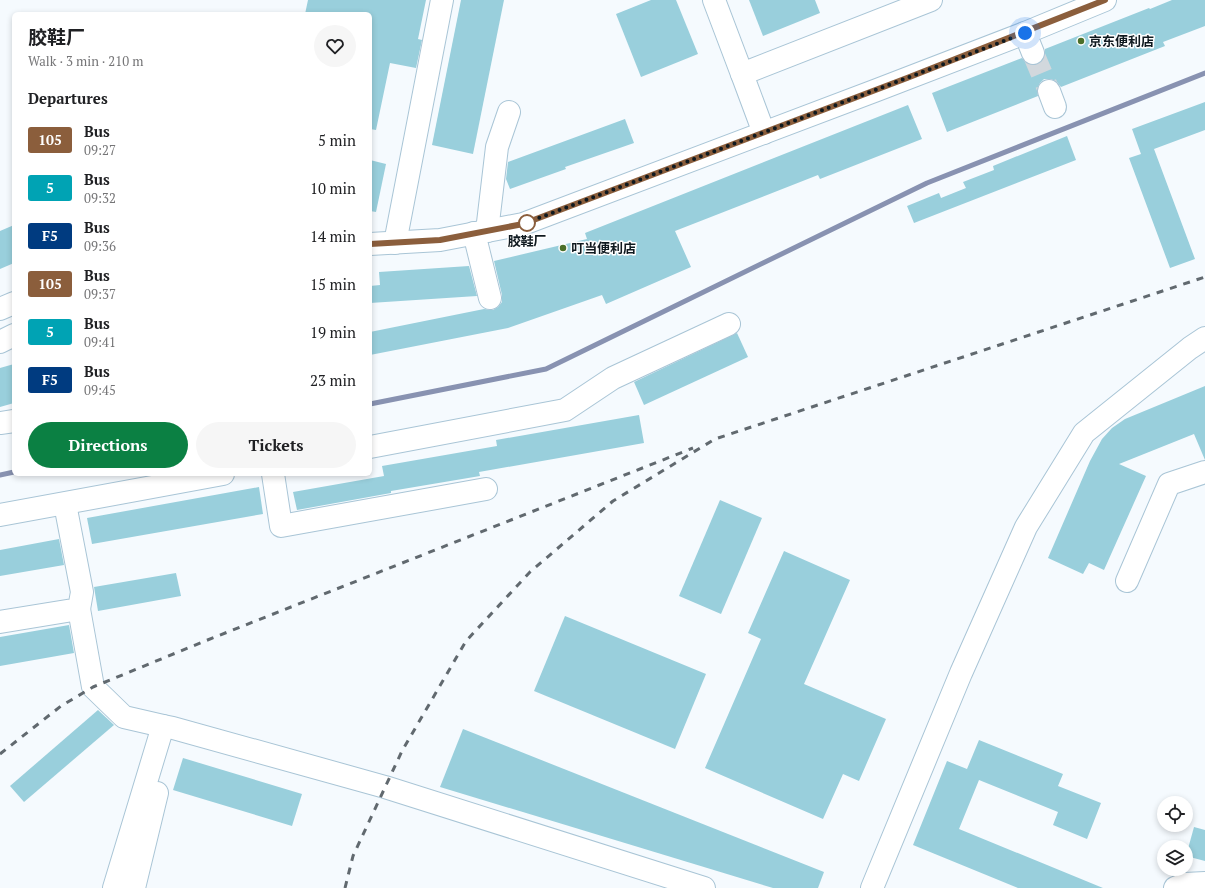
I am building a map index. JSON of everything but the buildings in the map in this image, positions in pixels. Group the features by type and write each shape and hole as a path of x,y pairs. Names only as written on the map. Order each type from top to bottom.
{"street":[{"path":"395,242 442,0"},
{"path":"714,0 764,133"},
{"path":"742,74 931,0"},
{"path":"372,244 440,240 523,224 1025,33 1105,0"},
{"path":"1025,33 1033,53"},
{"path":"490,298 480,232 497,147 509,112"},
{"path":"0,309 12,304"},
{"path":"372,447 566,410 613,378 730,324"},
{"path":"0,342 12,336"},
{"path":"872,888 961,673 1030,520 1084,433 1190,348 1205,338"},
{"path":"0,423 12,420"},
{"path":"1127,581 1169,484 1205,472"},
{"path":"0,515 212,476"},
{"path":"273,476 281,526 486,489"},
{"path":"64,504 82,592 79,609 93,687 124,717 168,727 385,787 704,888"},
{"path":"0,622 79,609"},
{"path":"114,888 168,727"},
{"path":"134,888 168,727"},
{"path":"1175,888 1184,884 1205,883"}],"waterway":[{"path":"372,404 546,369 927,183 1205,73"},
{"path":"0,475 12,472"}],"tunnel":[{"path":"1033,53 1049,91"}],"railway":[{"path":"345,888 353,856 402,751 466,641 530,572 613,501 715,439 1205,277"},
{"path":"0,754 61,706 93,687 205,641 693,448"}],"bus line":[{"name":"105","path":"372,244 440,240 523,224 1025,33 1105,0"}],"place":[{"name":"京东便利店","path":"1081,41"},
{"name":"胶鞋厂","path":"527,223"},
{"name":"叮当便利店","path":"563,248"}],"route":[{"path":"527,223 523,224 1025,33"}]}
